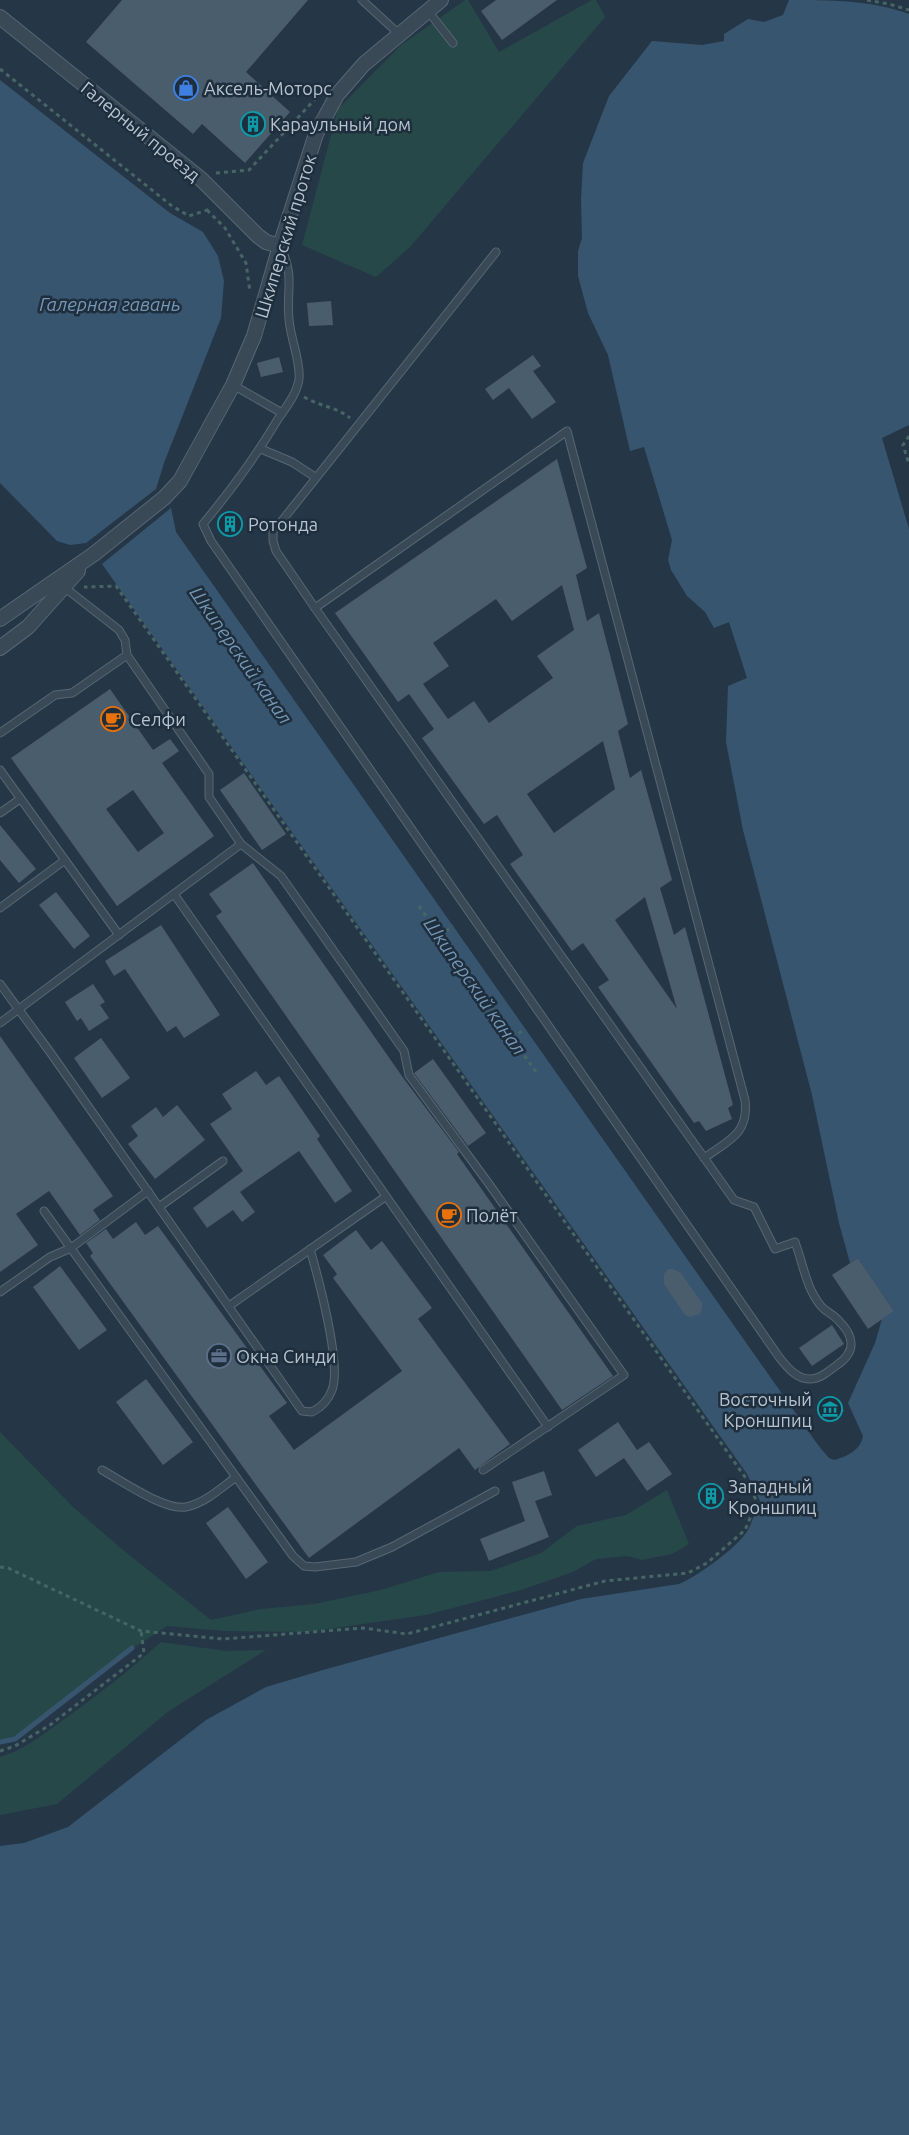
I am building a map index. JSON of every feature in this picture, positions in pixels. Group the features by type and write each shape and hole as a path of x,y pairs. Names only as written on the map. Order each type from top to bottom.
{"street":[{"name":"Шкиперский проток","path":"94,554 164,498 180,481 193,461 234,385 254,336 280,246 316,134 336,94 364,64 441,0"},
{"name":"Галерный проезд","path":"0,17 201,179 258,236 266,242 280,246"},
{"path":"0,648 28,628 94,554"},
{"path":"0,619 94,554"}],"lane":[{"path":"362,0 399,34"},
{"path":"428,10 453,43"},
{"path":"280,246 289,267 288,317 299,368 299,379 295,391 261,448 235,486 203,524 211,540 779,1358 788,1369 798,1376 809,1379 822,1376 850,1354 852,1345 849,1335 840,1321 822,1308 811,1290 796,1242 776,1249 754,1207 734,1200 315,608 276,551 273,541 273,532 315,477 496,252"},
{"path":"234,385 282,413"},
{"path":"315,608 567,430 745,1100 747,1114 742,1128 704,1158"},
{"path":"261,448 292,462 315,477"},
{"path":"64,587 119,630 125,640 127,655 209,774 209,797 241,844 281,876 404,1051 409,1075 489,1184 624,1375 483,1470"},
{"path":"0,733 55,694 72,693 127,655"},
{"path":"0,770 119,935"},
{"path":"0,813 20,799"},
{"path":"0,1023 241,844"},
{"path":"0,908 65,860"},
{"path":"174,894 548,1427"},
{"path":"0,984 302,1411 312,1412 319,1409 325,1403 333,1389 334,1364 322,1293 310,1249"},
{"path":"159,1208 223,1160"},
{"path":"0,1292 50,1257 71,1248 148,1191"},
{"path":"228,1306 385,1197"},
{"path":"44,1211 293,1556 304,1566 315,1567 356,1562 392,1547 496,1491"},
{"path":"102,1470 166,1505 185,1507 203,1500 236,1477"}],"path":[{"path":"867,0 909,10"},
{"path":"0,69 172,206 189,216 226,203"},
{"path":"201,179 210,173 249,170 318,96"},
{"path":"208,210 225,228 246,264 251,295"},
{"path":"295,391 316,404 339,409 358,424"},
{"path":"909,436 903,444 909,464"},
{"path":"0,1567 8,1568 141,1631 223,1639 364,1628 406,1634 605,1581 688,1573 707,1563 745,1530 757,1502 745,1477 116,586 64,587"},
{"path":"419,906 465,972"},
{"path":"440,936 453,926"},
{"path":"488,1004 536,1072"},
{"path":"512,1038 525,1029"},
{"path":"0,1751 15,1746 50,1725 144,1653 141,1631"}],"green space":[{"path":"465,0 468,0 499,52 592,0 596,0 605,17 410,247 376,277 302,245 338,109 400,46"},
{"path":"0,1432 73,1507 123,1550 211,1620 261,1609 314,1604 381,1590 439,1572 491,1571 541,1553 577,1526 626,1515 667,1490 689,1544 672,1554 642,1560 627,1556 596,1559 573,1572 521,1590 426,1615 307,1632 224,1631 167,1626 132,1649 15,1739 0,1742"},
{"path":"161,1642 226,1651 266,1650 169,1711 57,1804 0,1815 0,1757 24,1747 45,1733 111,1684"}],"water":[{"path":"789,0 865,3 909,14 909,425 882,438 909,529 909,2135 0,2135 0,1846 24,1843 68,1827 206,1720 266,1687 581,1599 679,1584 706,1568 736,1545 748,1530 760,1501 747,1474 102,564 86,543 70,545 57,541 0,483 0,80 170,213 203,232 218,256 224,281 221,318 164,463 156,489 171,508 176,532 818,1445 829,1458 834,1460 852,1452 862,1441 863,1436 848,1403 875,1343 882,1319 894,1311 858,1258 850,1263 839,1223 812,1095 743,830 726,742 728,686 747,678 729,622 714,628 705,612 687,596 671,570 668,560 672,540 644,447 630,451 608,355 588,313 578,276 578,251 582,238 581,199 583,163 609,96 652,41 702,45 724,41 724,34 748,19 764,22 783,15"}],"pier":[{"path":"156,489 171,508 102,564 86,543"}],"building":[{"name":"Аксель-Моторс","path":"122,0 308,0 246,72 290,112 245,163 202,124 193,134 86,42"},
{"path":"496,0 557,0 502,40 481,11"},
{"path":"331,301 333,325 309,326 307,303"},
{"path":"533,355 541,366 533,371 556,402 532,419 509,388 493,400 485,389"},
{"path":"279,357 283,372 261,377 257,363"},
{"path":"557,459 587,568 576,575 587,621 599,613 628,724 618,731 630,778 641,770 672,880 660,888 674,935 685,927 733,1105 728,1108 732,1119 706,1131 699,1121 694,1123 598,987 609,980 583,943 572,951 510,864 523,855 497,815 484,824 422,738 434,729 409,694 398,702 335,613","holes":["562,585 574,630 537,656 553,678 489,723 474,701 448,719 423,684 449,666 433,643 496,599 512,621","603,741 615,789 554,833 527,794","645,897 677,1009 615,920"]},
{"path":"110,689 153,750 170,739 179,751 162,763 214,836 117,906 11,758","holes":["133,790 164,833 138,852 106,809"]},
{"path":"244,773 286,834 262,850 220,790"},
{"path":"0,825 36,869 19,883 0,860"},
{"path":"253,863 404,1079 459,1152 457,1154 613,1376 562,1410 216,916 222,912 209,894"},
{"path":"56,892 90,936 74,949 39,905"},
{"path":"161,925 220,1015 184,1038 176,1026 167,1032 125,969 114,976 105,961"},
{"path":"93,984 105,1002 100,1005 109,1018 89,1031 81,1018 77,1021 65,1002"},
{"path":"0,1036 113,1196 93,1210 100,1220 80,1235 49,1191 16,1214 38,1245 0,1272"},
{"path":"101,1038 130,1078 102,1098 74,1058"},
{"path":"433,1059 486,1133 468,1146 414,1073"},
{"path":"256,1071 266,1085 279,1076 320,1136 317,1139 352,1191 335,1203 299,1151 240,1192 255,1212 242,1222 233,1210 207,1228 193,1208 243,1171 210,1124 232,1109 222,1094"},
{"path":"177,1105 205,1140 155,1179 128,1144 138,1136 131,1126 156,1107 163,1117"},
{"path":"136,1222 145,1235 158,1226 287,1403 269,1416 294,1450 402,1371 333,1278 337,1274 323,1255 356,1230 371,1250 382,1241 432,1308 418,1319 510,1444 475,1470 459,1448 309,1558 90,1256 93,1253 86,1243 106,1229 113,1239"},
{"path":"858,1258 894,1311 868,1329 832,1275"},
{"path":"60,1266 107,1330 79,1350 33,1287"},
{"path":"668,1269 681,1273 702,1303 700,1314 690,1317 685,1315 664,1284 664,1274"},
{"path":"832,1325 844,1344 812,1366 799,1348"},
{"path":"146,1379 193,1442 163,1465 116,1402"},
{"name":"Восточный Кроншпиц","path":"833,1396 844,1411 827,1422 817,1407"},
{"path":"618,1422 637,1450 649,1442 672,1474 647,1491 624,1458 596,1477 578,1450"},
{"path":"544,1471 552,1495 535,1501 549,1537 489,1561 480,1539 525,1521 512,1482"},
{"name":"Западный Кроншпиц","path":"714,1483 725,1499 708,1510 697,1494"},
{"path":"228,1507 268,1562 246,1579 206,1523"}],"waterway":[{"path":"0,1742 15,1739 132,1648"}],"place":[{"name":"Аксель-Моторс","path":"186,88"},
{"name":"Караульный дом","path":"253,124"},
{"name":"Ротонда","path":"230,524"},
{"name":"Селфи","path":"113,719"},
{"name":"Полёт","path":"449,1215"},
{"name":"Окна Синди","path":"219,1356"},
{"name":"Восточный Кроншпиц","path":"830,1409"},
{"name":"Западный Кроншпиц","path":"711,1496"}],"water label":[{"name":"Галерная гавань","path":"110,304"},
{"name":"Шкиперский канал","path":"241,655"},
{"name":"Шкиперский канал","path":"475,986"}]}
